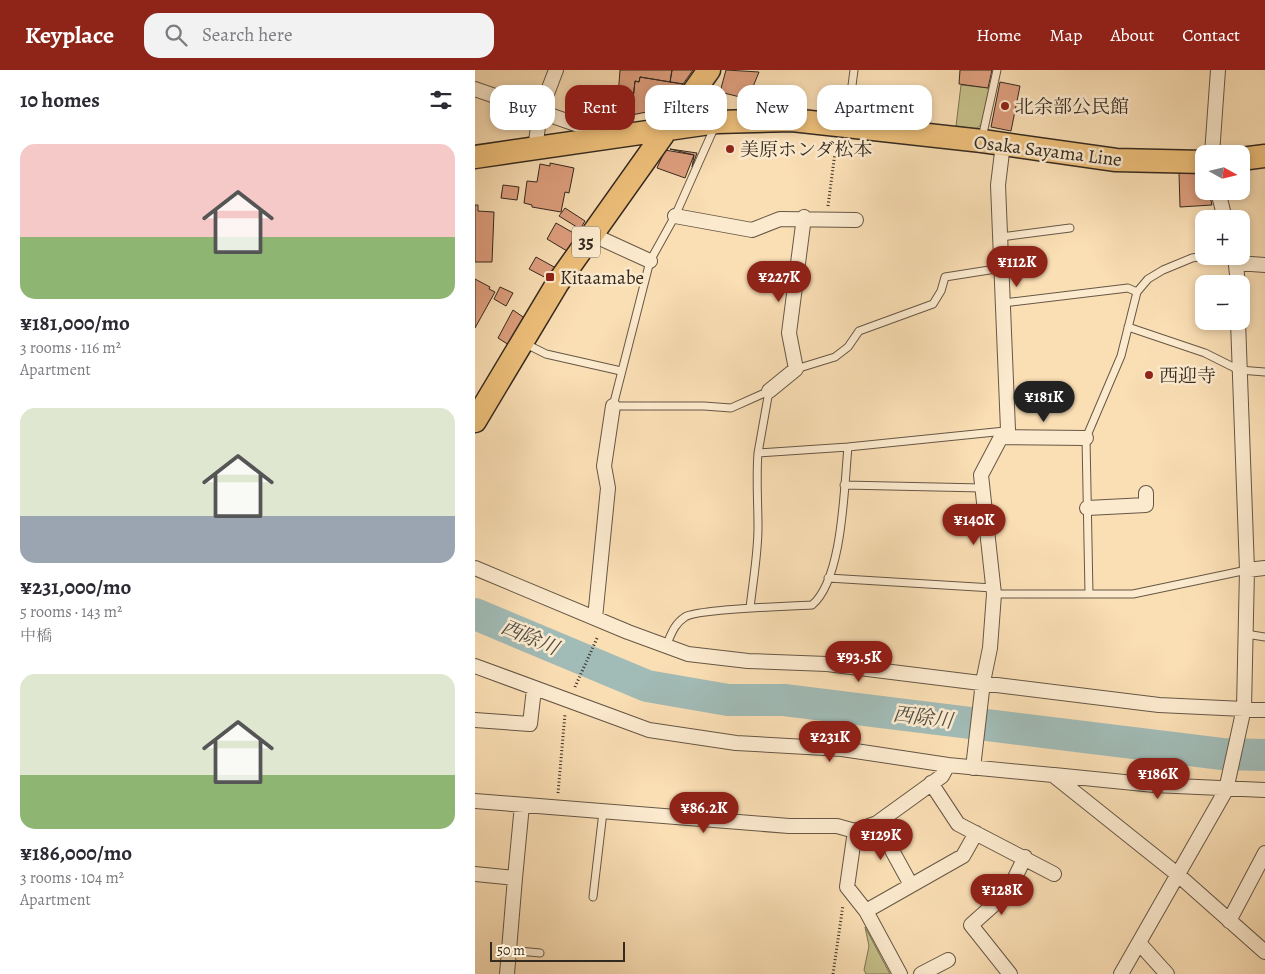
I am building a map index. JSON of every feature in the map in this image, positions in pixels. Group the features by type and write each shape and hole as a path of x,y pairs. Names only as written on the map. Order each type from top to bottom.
{"main road":[{"name":"35","path":"698,85 709,70"},
{"name":"Osaka Sayama Line","path":"727,122 793,120 817,122"},
{"name":"Osaka Sayama Line","path":"475,157 660,130"},
{"name":"35","path":"475,421 524,343 557,284 666,130"},
{"name":"Osaka Sayama Line","path":"884,130 1115,160 1195,162"},
{"path":"1250,158 1265,156"}],"street":[{"path":"551,85 557,70"},
{"path":"1213,145 1218,70"},
{"path":"475,89 490,94"},
{"path":"555,117 615,137"},
{"path":"535,148 538,130"},
{"path":"973,767 983,683 990,648 994,591 981,476 1004,434 1003,268 998,185 992,143"},
{"path":"675,216 752,230 779,219 856,220"},
{"path":"769,392 796,369 789,333 803,218"},
{"path":"591,234 650,262"},
{"path":"1250,262 1265,264"},
{"path":"1121,974 1226,790 1244,708 1247,570 1238,330"},
{"path":"595,618 608,488 604,466 613,406"},
{"path":"1004,434 1086,438"},
{"path":"1087,508 1146,505 1146,493"},
{"path":"475,568 688,654 748,661 827,664 1159,705 1265,710"},
{"path":"1247,570 1265,568"},
{"path":"475,666 649,730 736,743 842,749 948,765 1226,790 1265,790"},
{"path":"475,720 530,724 534,689"},
{"path":"475,801 789,826 837,826 855,831 877,823 941,776 948,765"},
{"path":"1053,775 1177,874 1265,952"},
{"path":"931,783 958,824 1025,857 1054,874"},
{"path":"507,974 522,805"},
{"path":"877,823 911,885"},
{"path":"855,831 847,887 866,911 900,974"},
{"path":"866,911 963,856 976,833"},
{"path":"1229,921 1265,853"},
{"path":"1010,974 971,926 1007,892 1025,857"},
{"path":"475,874 515,878"},
{"path":"1139,943 1167,974"},
{"path":"921,974 948,960"}],"lane":[{"path":"851,85 854,70"},
{"path":"992,143 997,70"},
{"path":"713,130 703,148 675,216 650,262 613,406 704,406 731,408 769,392"},
{"path":"1001,237 1070,228"},
{"path":"1089,594 1086,438 1121,356 1137,292 1148,279 1163,270 1195,258"},
{"path":"796,369 835,358 848,347 859,331 933,304 941,291 945,278 1003,268"},
{"path":"1003,303 1128,288 1137,292"},
{"path":"1128,327 1205,353 1239,370 1265,372"},
{"path":"524,343 546,354 621,370"},
{"path":"750,608 758,526 755,482 769,392"},
{"path":"758,453 1004,434"},
{"path":"666,646 674,627 686,616 750,608 812,606 820,599 838,550 848,447"},
{"path":"844,485 982,488"},
{"path":"828,578 994,591 1133,594 1247,570"},
{"path":"1246,634 1265,637"},
{"path":"593,897 603,812"},
{"path":"509,950 540,953"}],"path":[{"path":"826,219 842,130"},
{"path":"558,808 567,701 599,632"},
{"path":"833,974 838,930 847,887"}],"shaded area":[{"path":"961,85 989,88 982,124 976,129 956,126"},
{"path":"865,927 890,974 866,974 864,970 869,946"}],"building":[{"path":"620,70 672,70 670,82 640,77 639,82 635,81 635,85 619,85"},
{"path":"672,70 693,70 683,84 670,82"},
{"path":"726,70 759,72 754,85 737,85 737,96 727,94 727,85 722,85"},
{"path":"960,70 992,70 988,88 959,84"},
{"path":"640,77 683,84 645,85 645,112 635,114 635,81 639,82"},
{"name":"北余部公民館","path":"1000,82 1020,86 1011,131 991,127"},
{"path":"670,149 697,153 692,167 694,155"},
{"path":"665,150 694,155 685,178 657,168"},
{"path":"550,163 574,168 569,193 565,192 561,212 532,207 532,205 524,203 527,181 537,182 540,164 550,166"},
{"path":"1179,173 1195,173 1195,200 1211,200 1212,205 1180,207"},
{"path":"503,185 519,187 517,200 501,198"},
{"path":"475,205 478,205 478,211 494,212 492,262 475,262"},
{"path":"565,208 585,221 580,229 559,216"},
{"path":"556,223 577,235 567,251 547,239"},
{"path":"536,257 556,268 550,280 529,269"},
{"path":"475,279 495,292 475,328"},
{"path":"500,287 513,293 506,306 494,299"},
{"path":"513,310 526,319 509,345 498,338"}],"waterway":[{"name":"西除川","path":"475,614 647,686 728,700 784,700 1222,754 1265,755"}],"place":[{"name":"北余部公民館","path":"1005,106"},
{"name":"美原ホンダ松本","path":"730,149"},
{"name":"Kitaamabe","path":"550,277"},
{"name":"西迎寺","path":"1149,375"}]}
